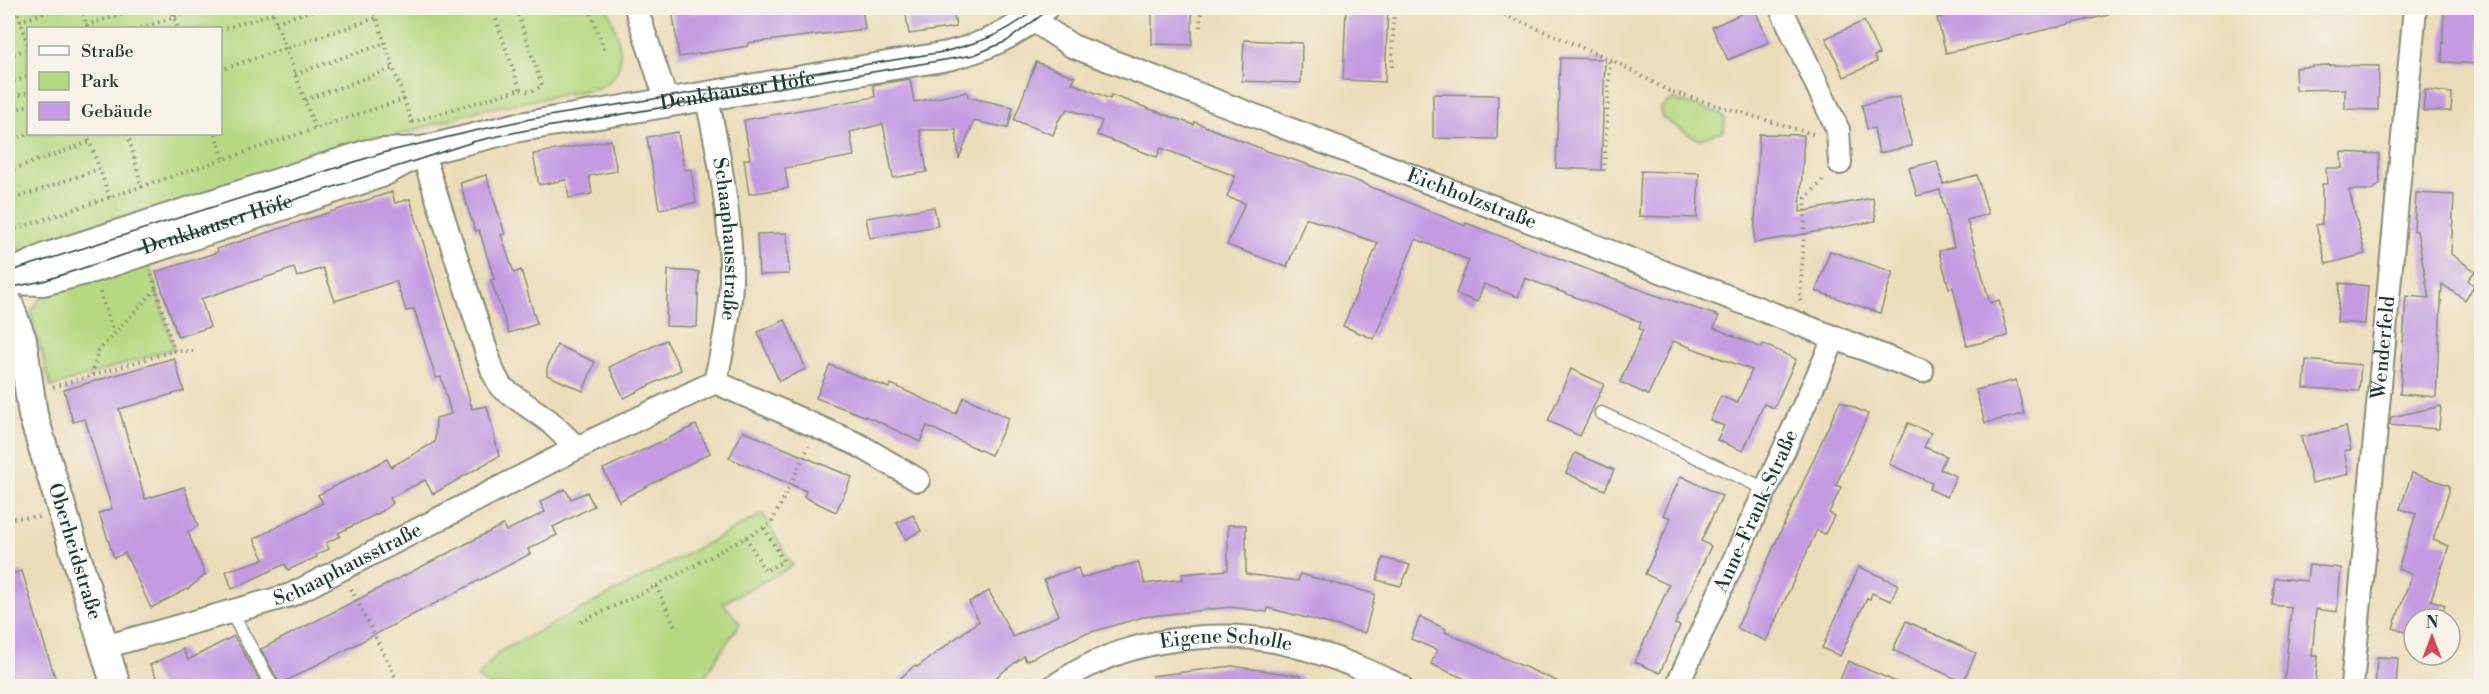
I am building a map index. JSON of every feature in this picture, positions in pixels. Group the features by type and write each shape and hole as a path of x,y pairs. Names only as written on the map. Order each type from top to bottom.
{"street":[{"path":"636,8 668,102"},
{"path":"1781,8 1838,130 1840,163"},
{"name":"Wenderfeld","path":"2352,687 2415,8"},
{"name":"Denkhauser Höfe","path":"8,278 48,257 368,154 422,151 514,128 948,56 978,49 1006,35 1033,14"},
{"name":"Eichholzstraße","path":"1033,14 1072,46 1922,371"},
{"name":"Schaaphausstraße","path":"104,647 291,595 577,448 715,382 726,334 730,262 729,230 706,95"},
{"path":"422,151 493,372 501,387 549,421 577,448"},
{"name":"Denkhauser Höfe","path":"8,278 43,281 93,268 381,173 422,151"},
{"name":"Oberheidstraße","path":"8,303 22,340 32,404 116,687"},
{"name":"Anne-Frank-Straße","path":"1677,687 1768,490 1835,337"},
{"name":"Oberheidstraße","path":"8,367 32,404"},
{"path":"715,382 859,445 918,480"},
{"name":"Eigene Scholle","path":"1054,687 1090,665 1127,651 1188,639 1230,638 1279,642 1359,668 1400,687"}],"lane":[{"path":"1601,413 1768,490"},
{"path":"231,612 272,687"}],"path":[{"path":"16,8 27,41"},
{"path":"8,26 58,8"},
{"path":"89,8 82,9 87,27 143,8"},
{"path":"171,8 178,27"},
{"path":"144,27 203,8"},
{"path":"276,22 319,8"},
{"path":"8,217 12,230 404,99 373,8"},
{"path":"492,8 520,89"},
{"path":"412,122 520,89 529,92 542,86 516,8"},
{"path":"589,8 605,51"},
{"path":"1200,27 1201,8"},
{"path":"1392,67 1394,8"},
{"path":"1488,8 1610,59 1669,91 1817,136 1838,130"},
{"path":"222,29 272,10 315,128"},
{"path":"222,69 376,18"},
{"path":"296,74 385,43"},
{"path":"8,56 27,49"},
{"path":"1604,171 1610,59"},
{"path":"305,100 394,68"},
{"path":"8,83 27,77"},
{"path":"8,99 27,92"},
{"path":"8,112 27,105"},
{"path":"8,141 27,135"},
{"path":"87,135 110,198"},
{"path":"128,135 142,188"},
{"path":"215,135 224,159"},
{"path":"8,171 90,142"},
{"path":"1798,322 1806,198 1840,163"},
{"path":"8,201 99,169"},
{"path":"145,251 174,351"},
{"path":"93,268 113,332"},
{"path":"91,376 98,351 113,332 156,290"},
{"path":"32,404 91,376 174,351 194,351"},
{"path":"581,622 656,586 771,524 818,427"},
{"path":"746,537 765,571 783,561 764,527"},
{"path":"341,569 400,687"},
{"path":"656,586 675,626"}],"green space":[{"path":"8,8 608,8 619,42 620,63 616,73 609,81 598,88 480,110 25,251 8,244"},
{"path":"1672,99 1719,113 1725,119 1724,131 1698,140 1662,118 1661,107"},
{"path":"145,251 174,348 51,387 31,312 46,290"},
{"path":"763,514 793,566 723,603 740,623 698,686 579,686 572,683 565,686 490,686 477,678 499,652"}],"building":[{"path":"672,8 693,8 694,13 728,8 862,8 865,29 748,43 748,46 679,57"},
{"path":"905,8 953,8 956,27 909,34"},
{"path":"1152,8 1192,8 1192,45 1152,44"},
{"path":"1346,8 1388,8 1385,82 1343,80"},
{"path":"1754,8 1769,42 1728,60 1712,27"},
{"path":"1979,8 2107,8 2108,15 1946,53 1937,18"},
{"path":"2444,8 2481,8 2481,64 2442,62"},
{"path":"1864,21 1879,54 1874,56 1877,62 1844,77 1826,38"},
{"path":"1244,40 1302,43 1301,83 1242,81"},
{"path":"1560,58 1605,59 1601,170 1556,168"},
{"path":"1036,62 1075,77 1072,83 1110,99 1111,95 1194,125 1195,122 1267,151 1357,181 1465,226 1466,223 1652,294 1719,316 1714,328 1762,348 1763,344 1796,359 1774,408 1764,404 1743,451 1717,440 1724,426 1710,420 1721,396 1737,403 1752,370 1673,341 1648,395 1620,382 1643,330 1639,329 1641,322 1525,278 1518,297 1484,284 1477,302 1456,294 1469,260 1416,239 1374,339 1343,326 1378,243 1306,218 1287,267 1227,245 1245,203 1227,197 1235,176 1161,148 1157,157 1097,135 1102,121 1068,109 1058,121 1053,135 1014,120"},
{"path":"2326,65 2379,66 2378,110 2345,109 2345,89 2296,90 2295,68"},
{"path":"910,79 914,102 967,92 968,97 1013,107 1008,128 974,121 959,159 956,130 920,130 927,172 893,178 883,124 850,132 854,156 785,168 788,188 749,194 744,159 750,159 744,120 875,97 873,85"},
{"path":"2425,90 2452,93 2451,111 2423,111"},
{"path":"1433,94 1498,95 1497,139 1433,138"},
{"path":"1899,97 1912,146 1879,153 1874,128 1867,129 1862,105"},
{"path":"678,132 684,170 691,169 696,203 659,209 647,137"},
{"path":"1759,134 1804,135 1800,212 1873,198 1876,221 1754,243"},
{"path":"611,140 617,171 589,176 592,194 569,198 566,180 539,185 533,154"},
{"path":"2341,152 2379,154 2380,184 2372,190 2349,190 2365,254 2326,264 2316,225 2322,224 2322,184 2327,184 2326,168 2342,168"},
{"path":"1937,161 1943,184 1977,175 1988,214 1967,220 1990,303 1999,300 2008,336 1967,346 1953,287 1949,288 1939,251 1954,247 1940,190 1917,196 1909,168"},
{"path":"1641,171 1699,173 1697,218 1639,216"},
{"path":"486,175 505,234 501,235 514,273 521,270 537,324 509,333 491,280 494,279 479,230 475,231 460,183"},
{"path":"392,192 395,203 410,199 472,409 487,406 499,456 433,494 425,480 390,498 393,503 381,512 338,533 340,536 326,543 329,549 316,555 317,557 288,570 285,564 232,589 226,571 264,559 254,539 323,503 318,495 387,459 391,467 435,442 436,418 451,414 441,377 436,378 414,309 406,311 396,281 335,301 323,268 297,277 294,268 201,299 210,327 178,337 156,272 218,252 217,249"},
{"path":"2416,193 2454,195 2451,254 2475,271 2468,280 2474,286 2465,300 2442,284 2436,397 2400,394 2406,296 2429,298 2417,231 2414,231"},
{"path":"934,207 938,226 870,238 866,218"},
{"path":"787,233 789,274 759,275 757,234"},
{"path":"1830,251 1893,272 1880,313 1816,291"},
{"path":"668,270 699,272 697,327 666,326"},
{"path":"2340,283 2368,286 2365,324 2337,322"},
{"path":"785,320 806,369 779,381 758,332"},
{"path":"666,340 681,370 624,398 609,367"},
{"path":"557,345 595,362 583,391 547,375 547,368"},
{"path":"174,358 184,391 119,409 145,499 184,487 198,526 188,532 205,575 189,588 151,608 125,553 114,558 99,513 112,509 85,419 73,422 64,390"},
{"path":"2306,360 2361,365 2359,391 2304,388"},
{"path":"830,365 889,388 891,384 956,414 964,397 1009,418 991,455 927,426 920,442 875,420 816,398"},
{"path":"1571,369 1604,384 1580,436 1548,421"},
{"path":"2016,380 2024,414 1985,423 1976,390"},
{"path":"1840,401 1868,414 1836,485 1841,487 1829,513 1834,516 1825,534 1817,530 1766,641 1737,628"},
{"path":"2441,406 2439,429 2390,425 2391,417"},
{"path":"1908,423 1931,433 1924,447 1946,456 1940,469 1956,476 1947,497 1929,489 1932,483 1889,464"},
{"path":"696,425 710,453 619,501 603,469"},
{"path":"2346,427 2351,450 2344,451 2349,474 2312,483 2301,437"},
{"path":"743,431 852,477 836,512 804,497 806,491 729,458"},
{"path":"1575,453 1614,470 1605,490 1566,473"},
{"path":"2412,473 2449,485 2449,492 2433,540 2449,546 2431,600 2445,605 2444,607 2402,607 2402,631 2393,628 2412,574 2398,569 2416,514 2400,509"},
{"path":"1681,476 1722,496 1701,541 1711,546 1675,624 1680,626 1660,673 1635,662 1669,585 1645,574 1671,518 1663,515"},
{"path":"565,489 571,499 587,492 594,506 553,527 557,535 528,549 530,554 280,684 261,649 503,525 506,531 545,512 540,502"},
{"path":"913,515 921,531 906,539 897,523"},
{"path":"1228,525 1246,525 1246,574 1298,581 1300,574 1375,594 1365,633 1268,608 1267,612 1230,607 1143,617 1081,635 1026,661 1024,656 983,687 891,687 915,665 917,667 979,621 969,602 989,591 1013,637 1059,615 1044,580 1058,574 1078,568 1081,578 1138,562 1145,584 1183,579 1182,574 1228,570"},
{"path":"1383,558 1410,565 1401,586 1377,580"},
{"path":"2309,565 2341,568 2337,612 2316,609 2312,656 2318,656 2315,687 2284,687 2291,607 2272,605 2275,578 2307,581"},
{"path":"1859,567 1898,584 1891,601 1872,593 1870,599 1867,598 1840,656 1822,648"},
{"path":"22,571 58,687 11,687 8,675 8,575"},
{"path":"1420,617 1446,629 1445,632 1570,687 1483,687 1431,664 1437,650 1411,639"},
{"path":"1906,621 1976,653 1963,682 1893,650"},
{"path":"234,636 263,687 161,687 150,665 183,649 188,660"},
{"path":"2377,657 2398,658 2396,687 2375,687"},
{"path":"1848,661 1908,687 1837,687"},
{"path":"1232,666 1301,676 1300,687 1153,687 1152,676"}],"tram line":[{"path":"8,272 386,152 530,119 943,52 969,45 1004,31 1035,8"},
{"path":"8,288 43,281 476,141 522,131 974,55 1007,41 1051,8"}]}
